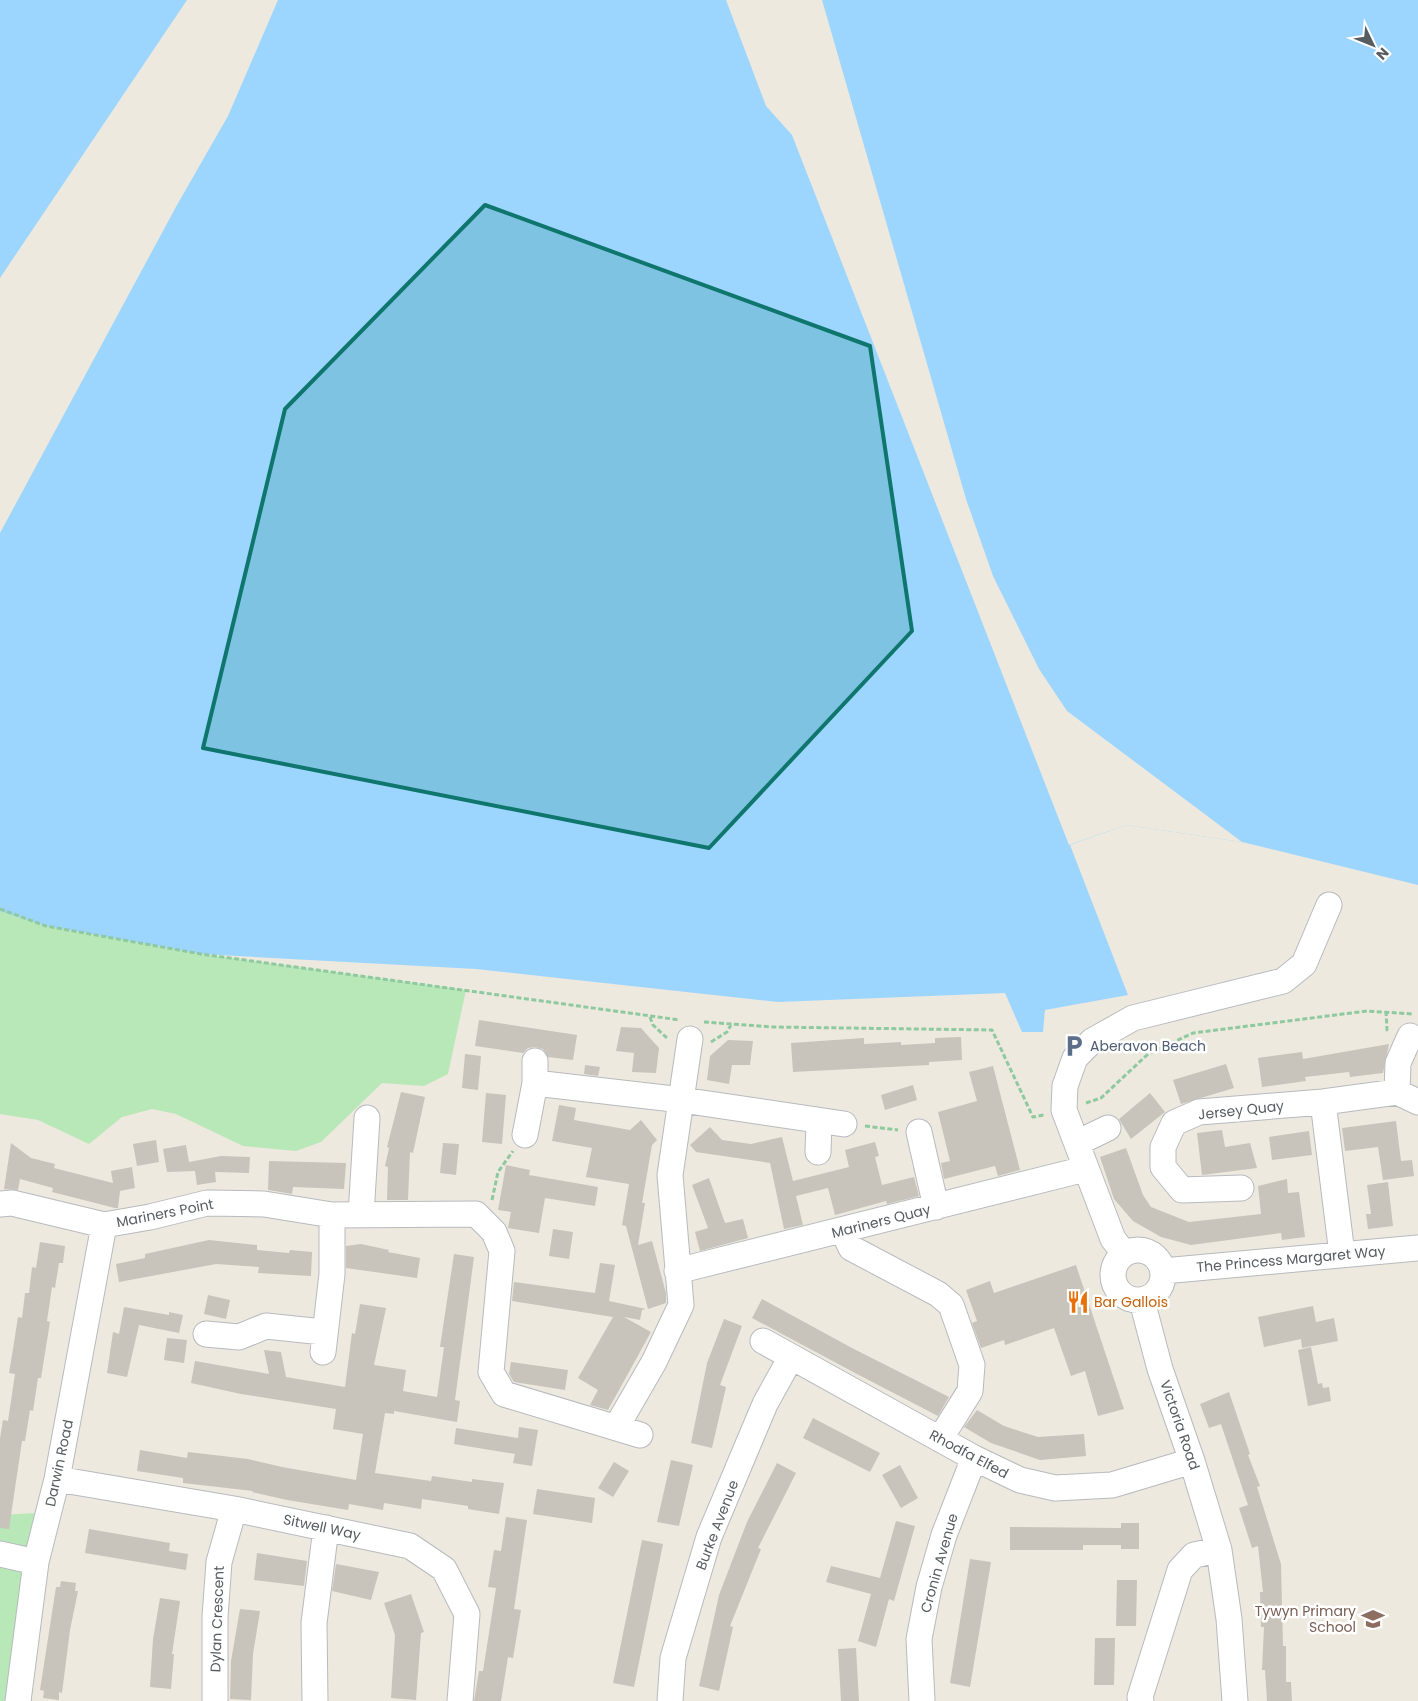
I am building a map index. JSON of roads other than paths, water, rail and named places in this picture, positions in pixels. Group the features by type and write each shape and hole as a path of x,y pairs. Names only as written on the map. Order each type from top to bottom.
{"street":[{"path":"1124,1253 1113,1239 1064,1110 1065,1086 1075,1058 1092,1041 1133,1018 1283,981 1304,964 1329,905"},
{"name":"Jersey Quay","path":"1241,1188 1182,1190 1163,1167 1163,1147 1174,1123 1199,1112 1407,1097 1398,1063 1414,1026"},
{"path":"640,1435 617,1426 654,1362 680,1304 670,1175 682,1100 690,1027"},
{"path":"525,1135 535,1072 682,1100 819,1122 844,1124"},
{"path":"1324,1102 1342,1254"},
{"path":"361,1215 367,1118"},
{"path":"818,1152 819,1122"},
{"path":"1077,1143 1108,1128"},
{"path":"919,1132 936,1207"},
{"name":"Mariners Quay","path":"677,1271 729,1256 842,1231 1085,1169"},
{"name":"Mariners Point","path":"0,1204 12,1203 104,1225 150,1217 207,1203 264,1204 332,1216 476,1214 494,1232 502,1251 491,1372 504,1394 617,1426"},
{"path":"206,1334 239,1337 266,1326 284,1327 323,1342 332,1274 332,1216"},
{"name":"Darwin Road","path":"18,1701 36,1562 56,1479 104,1225"},
{"path":"842,1231 851,1248 938,1294 951,1305 972,1365 970,1391 940,1439"},
{"name":"The Princess Margaret Way","path":"1163,1271 1418,1248"},
{"path":"1138,1249 1154,1255 1163,1271 1163,1283 1152,1295 1142,1301 1129,1299 1118,1291 1114,1279 1115,1264 1124,1253 1138,1249"},
{"name":"Victoria Road","path":"1142,1301 1160,1369 1192,1461 1219,1550 1229,1619 1235,1701"},
{"name":"Rhodfa Elfed","path":"763,1341 974,1458 1020,1480 1055,1488 1112,1485 1192,1461"},
{"name":"Burke Avenue","path":"670,1701 673,1658 709,1537 765,1404 791,1357"},
{"name":"Cronin Avenue","path":"922,1701 919,1639 929,1587 944,1535 974,1458"},
{"name":"Sitwell Way","path":"56,1479 234,1509 410,1546 444,1568 467,1614 460,1701"},
{"name":"Dylan Crescent","path":"215,1701 214,1618 218,1562 234,1509"},
{"path":"316,1701 314,1623 326,1528"},
{"path":"1141,1701 1140,1697 1180,1570 1194,1555 1219,1550"},
{"path":"0,1554 36,1562"}],"water":[{"path":"0,0 1418,0 1418,885 1242,842 1126,825 1070,845 1128,995 1045,1010 1043,1032 1022,1032 1005,993 778,1002 476,969 201,954 46,926 0,911"}],"place":[{"name":"Aberavon Beach","path":"1074,1046"},
{"name":"Bar Gallois","path":"1078,1302"},
{"name":"Tywyn Primary School","path":"1373,1619"}]}
